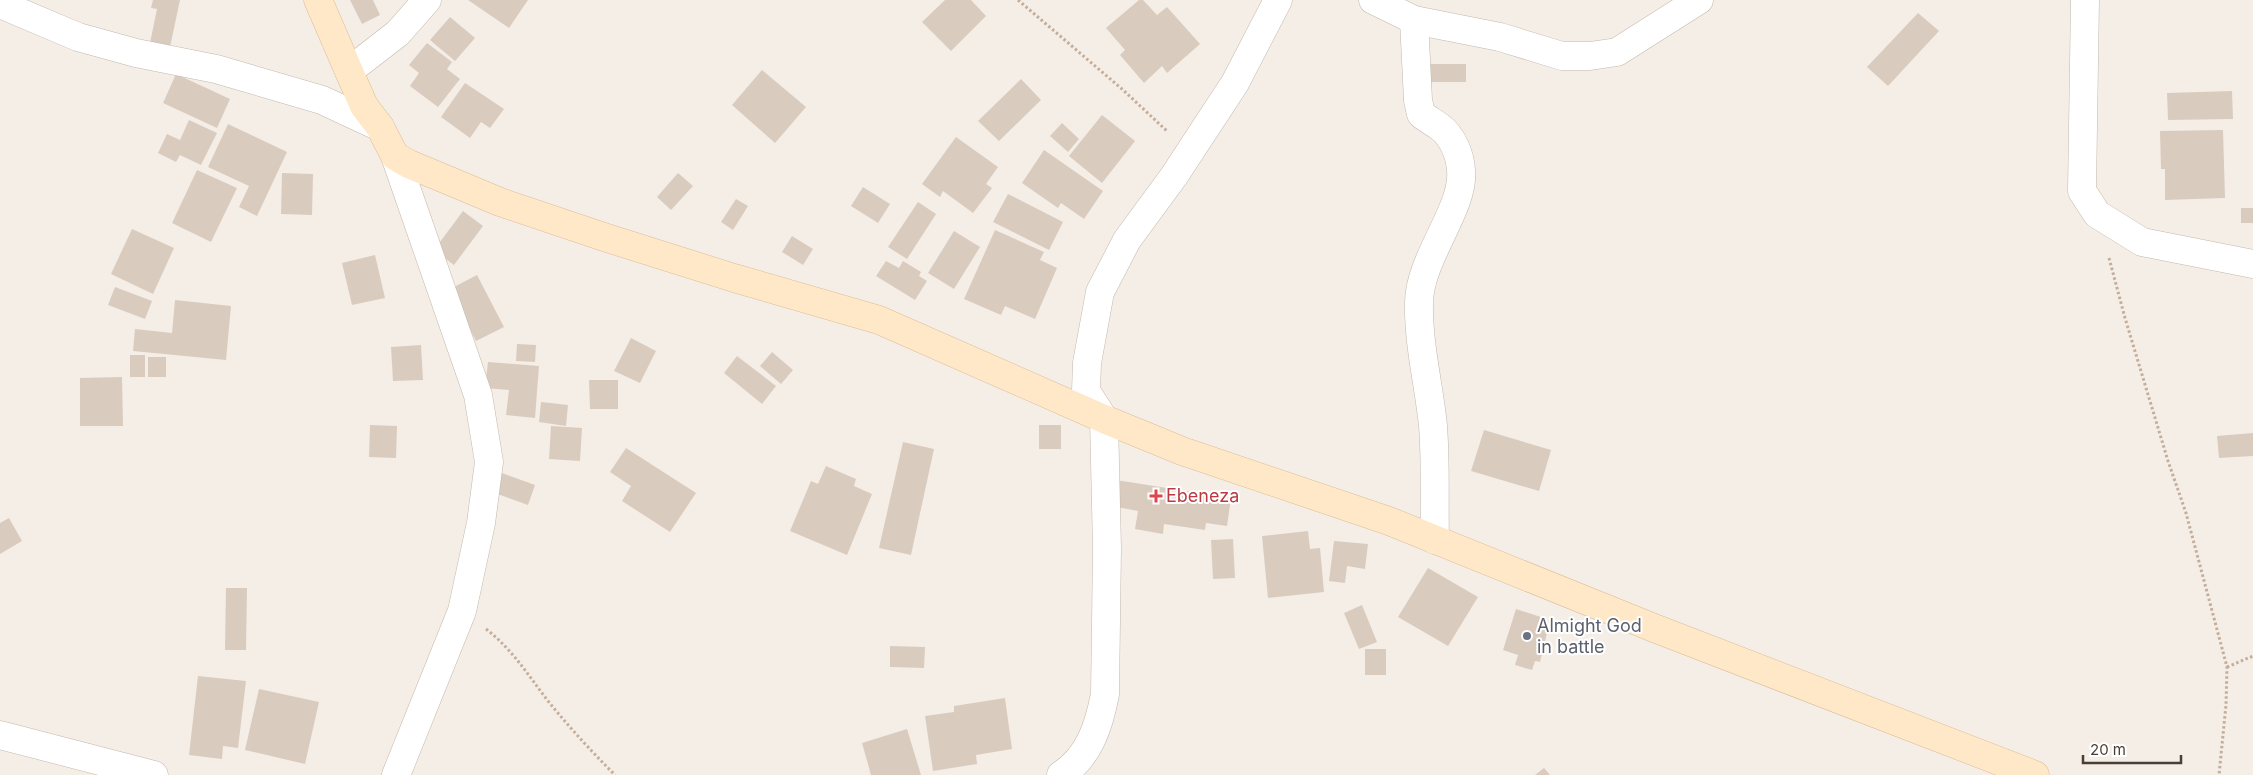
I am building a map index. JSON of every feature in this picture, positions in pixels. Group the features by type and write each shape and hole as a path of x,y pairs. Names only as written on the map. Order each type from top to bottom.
{"street":[{"path":"318,0 364,106 380,127 395,156 478,396 489,462 481,524 462,611 396,775"},
{"path":"349,71 398,33 427,0"},
{"path":"1061,775 1072,768 1092,741 1101,717 1105,694 1107,548 1104,419 1086,391 1087,363 1100,292 1127,240 1190,152 1235,82 1278,0"},
{"path":"1373,0 1414,20 1500,37 1562,56 1590,56 1617,52 1699,0"},
{"path":"2087,0 2082,191 2097,214 2142,242 2253,264"},
{"path":"0,4 78,37 136,54 216,69 322,100 380,127"},
{"path":"1414,20 1418,100 1421,114 1440,127 1448,136 1456,149 1461,171 1461,187 1425,270 1419,300 1421,345 1433,427 1435,540"},
{"path":"395,156 409,164 500,202 734,278 879,320 1104,419 1182,451 1389,521 1654,628 2035,775"},
{"path":"0,735 154,775"}],"path":[{"path":"1018,0 1122,89 1190,152"},
{"path":"2097,214 2125,318 2186,513 2227,667 2226,713 2219,775"},
{"path":"462,611 503,642 523,665 548,702 615,775"},
{"path":"2227,667 2253,656"}],"building":[{"path":"153,0 180,0 170,47 150,43 157,9 151,8"},
{"path":"350,0 373,0 380,15 362,24"},
{"path":"468,0 528,0 509,28"},
{"path":"945,0 971,0 986,16 951,51 922,22"},
{"path":"1139,0 1143,0 1157,15 1167,7 1200,44 1167,73 1162,66 1144,83 1120,55 1125,50 1106,28"},
{"path":"1918,13 1939,31 1888,86 1867,67"},
{"path":"450,17 475,38 455,61 430,40"},
{"path":"427,43 452,62 447,69 460,79 438,107 410,86 419,73 409,65"},
{"path":"1430,64 1466,64 1466,82 1430,82"},
{"path":"762,70 806,107 775,143 732,105"},
{"path":"176,74 230,99 217,128 163,103"},
{"path":"1021,79 1041,100 999,141 978,121"},
{"path":"465,83 504,109 490,128 481,122 470,138 441,117"},
{"path":"2232,91 2233,119 2168,120 2167,93"},
{"path":"1102,115 1135,141 1102,183 1069,156"},
{"path":"189,120 217,133 201,165 180,155 176,162 158,153 167,134 180,140"},
{"path":"1062,123 1079,139 1068,152 1050,136"},
{"path":"228,124 287,152 257,216 239,207 249,186 208,167"},
{"path":"2223,130 2225,198 2165,200 2165,169 2161,169 2160,131"},
{"path":"956,137 998,167 986,184 992,188 973,213 943,191 940,197 922,184"},
{"path":"1044,150 1103,191 1084,219 1061,203 1058,208 1022,183"},
{"path":"197,170 237,188 211,242 172,223"},
{"path":"282,173 313,174 312,215 281,214"},
{"path":"678,173 693,186 671,210 657,197"},
{"path":"863,187 890,204 878,223 851,206"},
{"path":"1008,194 1063,222 1049,250 993,222"},
{"path":"736,199 748,206 733,230 721,222"},
{"path":"918,202 936,214 907,259 888,247"},
{"path":"2241,208 2253,208 2253,223 2241,223"},
{"path":"463,211 483,226 454,265 434,250"},
{"path":"132,229 174,248 153,294 111,274"},
{"path":"995,230 1044,252 1040,260 1057,268 1035,319 1005,306 1001,315 964,299"},
{"path":"954,231 980,247 954,289 928,273"},
{"path":"792,236 813,249 803,265 782,252"},
{"path":"375,255 385,298 352,305 342,263"},
{"path":"886,261 899,268 903,261 921,272 919,276 927,281 915,300 876,276"},
{"path":"477,275 504,327 476,341 450,289"},
{"path":"115,287 152,301 145,319 108,305"},
{"path":"175,300 231,306 226,360 133,351 135,329 172,333"},
{"path":"631,338 656,351 640,383 614,371"},
{"path":"517,344 536,345 535,362 516,361"},
{"path":"421,345 423,380 393,381 391,347"},
{"path":"772,352 793,370 781,384 760,366"},
{"path":"130,355 145,355 145,377 130,377"},
{"path":"737,356 776,386 762,404 724,373"},
{"path":"148,357 166,357 166,377 148,377"},
{"path":"488,362 539,366 535,418 506,415 509,390 485,388"},
{"path":"122,377 123,426 80,426 80,378"},
{"path":"589,380 618,380 618,409 590,409"},
{"path":"541,402 568,405 566,426 539,422"},
{"path":"370,425 397,426 396,458 369,457"},
{"path":"1039,425 1061,425 1061,449 1039,449"},
{"path":"551,426 582,428 580,461 549,459"},
{"path":"1484,430 1551,450 1539,491 1471,471"},
{"path":"2253,433 2253,456 2219,458 2217,436"},
{"path":"903,442 934,449 911,555 879,548"},
{"path":"626,448 696,493 670,532 622,501 631,486 610,472"},
{"path":"826,466 856,479 854,486 872,494 847,555 790,531 811,481 818,484"},
{"path":"502,473 535,485 528,505 495,493"},
{"path":"1116,480 1231,498 1227,526 1206,523 1205,530 1164,524 1163,534 1135,529 1138,511 1112,506"},
{"path":"9,518 22,541 0,554 0,523"},
{"path":"1308,531 1310,549 1320,548 1324,592 1268,598 1262,536"},
{"path":"1233,539 1235,578 1213,579 1211,540"},
{"path":"1334,541 1368,544 1365,569 1347,566 1345,583 1329,581"},
{"path":"1428,568 1478,597 1448,646 1398,617"},
{"path":"226,588 247,588 246,650 225,650"},
{"path":"1362,605 1377,642 1359,649 1344,613"},
{"name":"Almight God in battle","path":"1516,609 1544,618 1541,626 1548,629 1540,662 1535,661 1532,670 1515,665 1518,655 1503,650"},
{"path":"890,646 925,647 924,668 890,667"},
{"path":"1365,649 1386,649 1386,675 1365,675"},
{"path":"198,676 246,681 238,748 223,746 222,759 189,755"},
{"path":"259,689 319,702 305,764 245,750"},
{"path":"1005,698 1012,749 976,755 977,764 933,771 925,716 954,712 954,706"},
{"path":"907,729 921,775 871,775 862,743"},
{"path":"1544,768 1550,775 1535,775"}],"place":[{"name":"Ebeneza","path":"1156,496"},
{"name":"Almight God in battle","path":"1527,636"}]}
